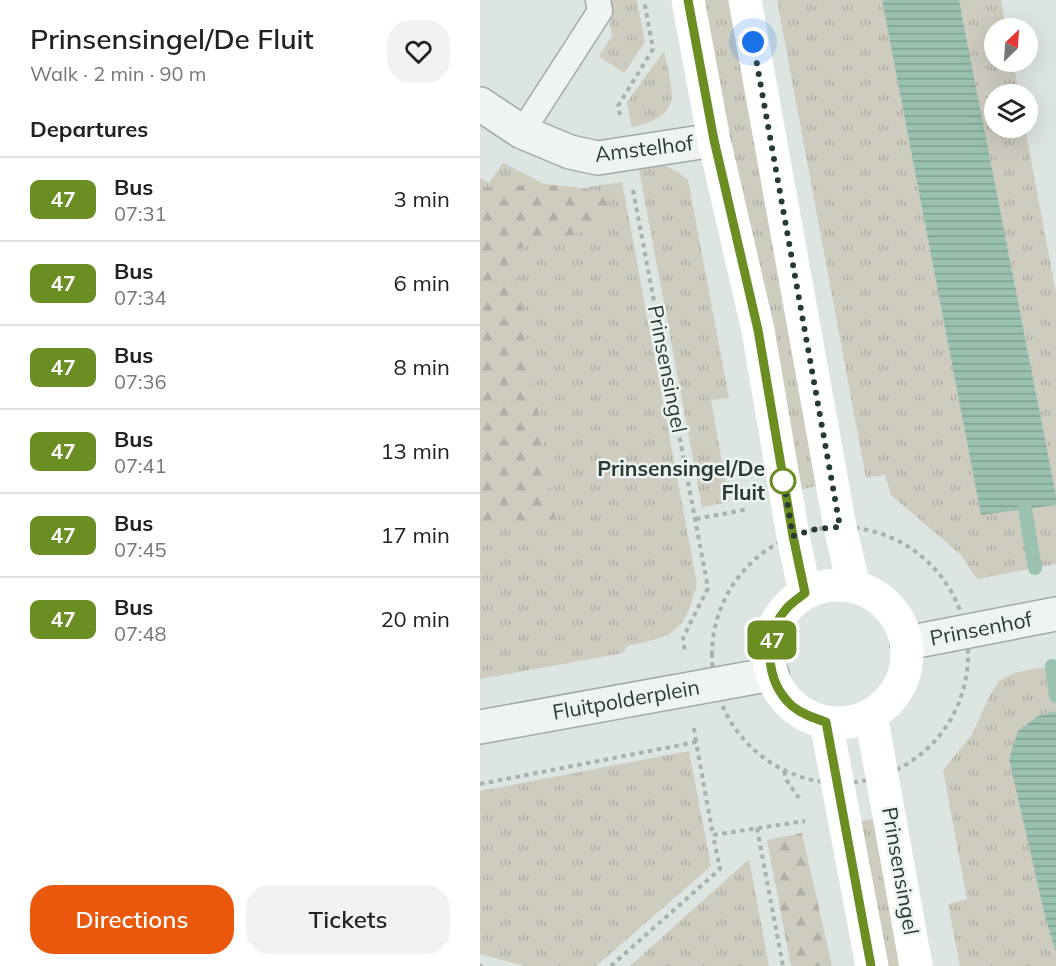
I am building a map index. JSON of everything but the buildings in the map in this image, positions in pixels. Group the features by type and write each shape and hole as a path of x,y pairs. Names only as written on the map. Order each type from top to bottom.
{"main road":[{"path":"688,0 714,140 758,330 805,593"},
{"path":"745,0 840,527 854,587"},
{"path":"837,585 854,587 873,594 889,606 901,624 907,643 907,664 900,685 888,702 871,715 849,722 826,722 808,716 792,705 780,691 772,674 769,651 774,628 787,608 805,593 821,587 837,585"},
{"name":"Prinsensingel","path":"871,715 916,966"},
{"path":"826,722 872,966"}],"street":[{"name":"Amstelhof","path":"480,104 522,132 570,152 598,158 714,140"},
{"name":"Prinsenhof","path":"907,643 1056,614"},
{"name":"Fluitpolderplein","path":"480,727 772,674"}],"lane":[{"path":"522,132 600,11 598,0"}],"path":[{"name":"Prinsensingel","path":"611,966 720,869 696,742 702,687 711,654 715,625 725,596 742,571 765,551 793,536 816,529 840,527 891,537 911,548 927,561 945,581 958,606 966,632 968,662 963,690 952,717 935,741 913,760 883,776 860,781 819,782 784,770 760,755 702,687 683,638 708,588 618,106 653,50 644,0"},
{"path":"480,784 696,742"},
{"path":"713,835 844,815"},
{"path":"757,828 783,966"}],"green space":[{"path":"606,0 637,0 645,42 624,73 599,56 612,36"},
{"path":"702,0 731,0 821,485 799,490"},
{"path":"777,0 882,0 981,514 1056,505 1056,564 977,579 961,555 891,495 885,475 866,478"},
{"path":"959,0 1001,0 1004,18 984,18 984,72 1015,72 1017,84 984,84 984,128"},
{"path":"664,51 672,90 668,109 661,116 649,122 632,127 627,102"},
{"path":"986,138 1027,138 1056,293 1056,495"},
{"path":"503,163 544,184 582,188 622,182 697,584 682,623 667,635 627,646 623,653 480,679 480,178 489,183"},
{"path":"638,164 665,166 688,180 729,398 711,400 729,502 702,507"},
{"path":"544,184 609,192 607,226 513,250 555,519 480,531 480,188"},
{"path":"1056,665 1056,711 1038,716 1046,920 1056,952 1056,966 960,966 948,904 967,899 943,770 971,736 990,695 1000,680 1014,673"},
{"path":"689,751 711,866 596,966 525,966 480,954 480,791"},
{"path":"879,818 906,966 888,966 861,821"},
{"path":"802,833 832,966 791,966 767,840"},
{"path":"749,859 769,966 630,966"}],"shaded area":[{"path":"882,0 959,0 984,128 984,138 986,138 1056,495 1056,505 981,515"},
{"path":"1056,711 1056,952 1046,920 1009,759 1018,731 1038,716"}],"waterway":[{"path":"1025,509 1035,568"},
{"path":"1052,666 1056,696"}],"bus line":[{"name":"47","path":"688,0 714,140 758,330 805,593 787,608 774,628 769,651 772,674 780,691 792,705 808,716 826,722 871,966"}],"place":[{"name":"Prinsensingel/De Fluit","path":"783,481"}],"route":[{"path":"753,42 840,527 816,529 793,536 783,478 783,481"}]}
